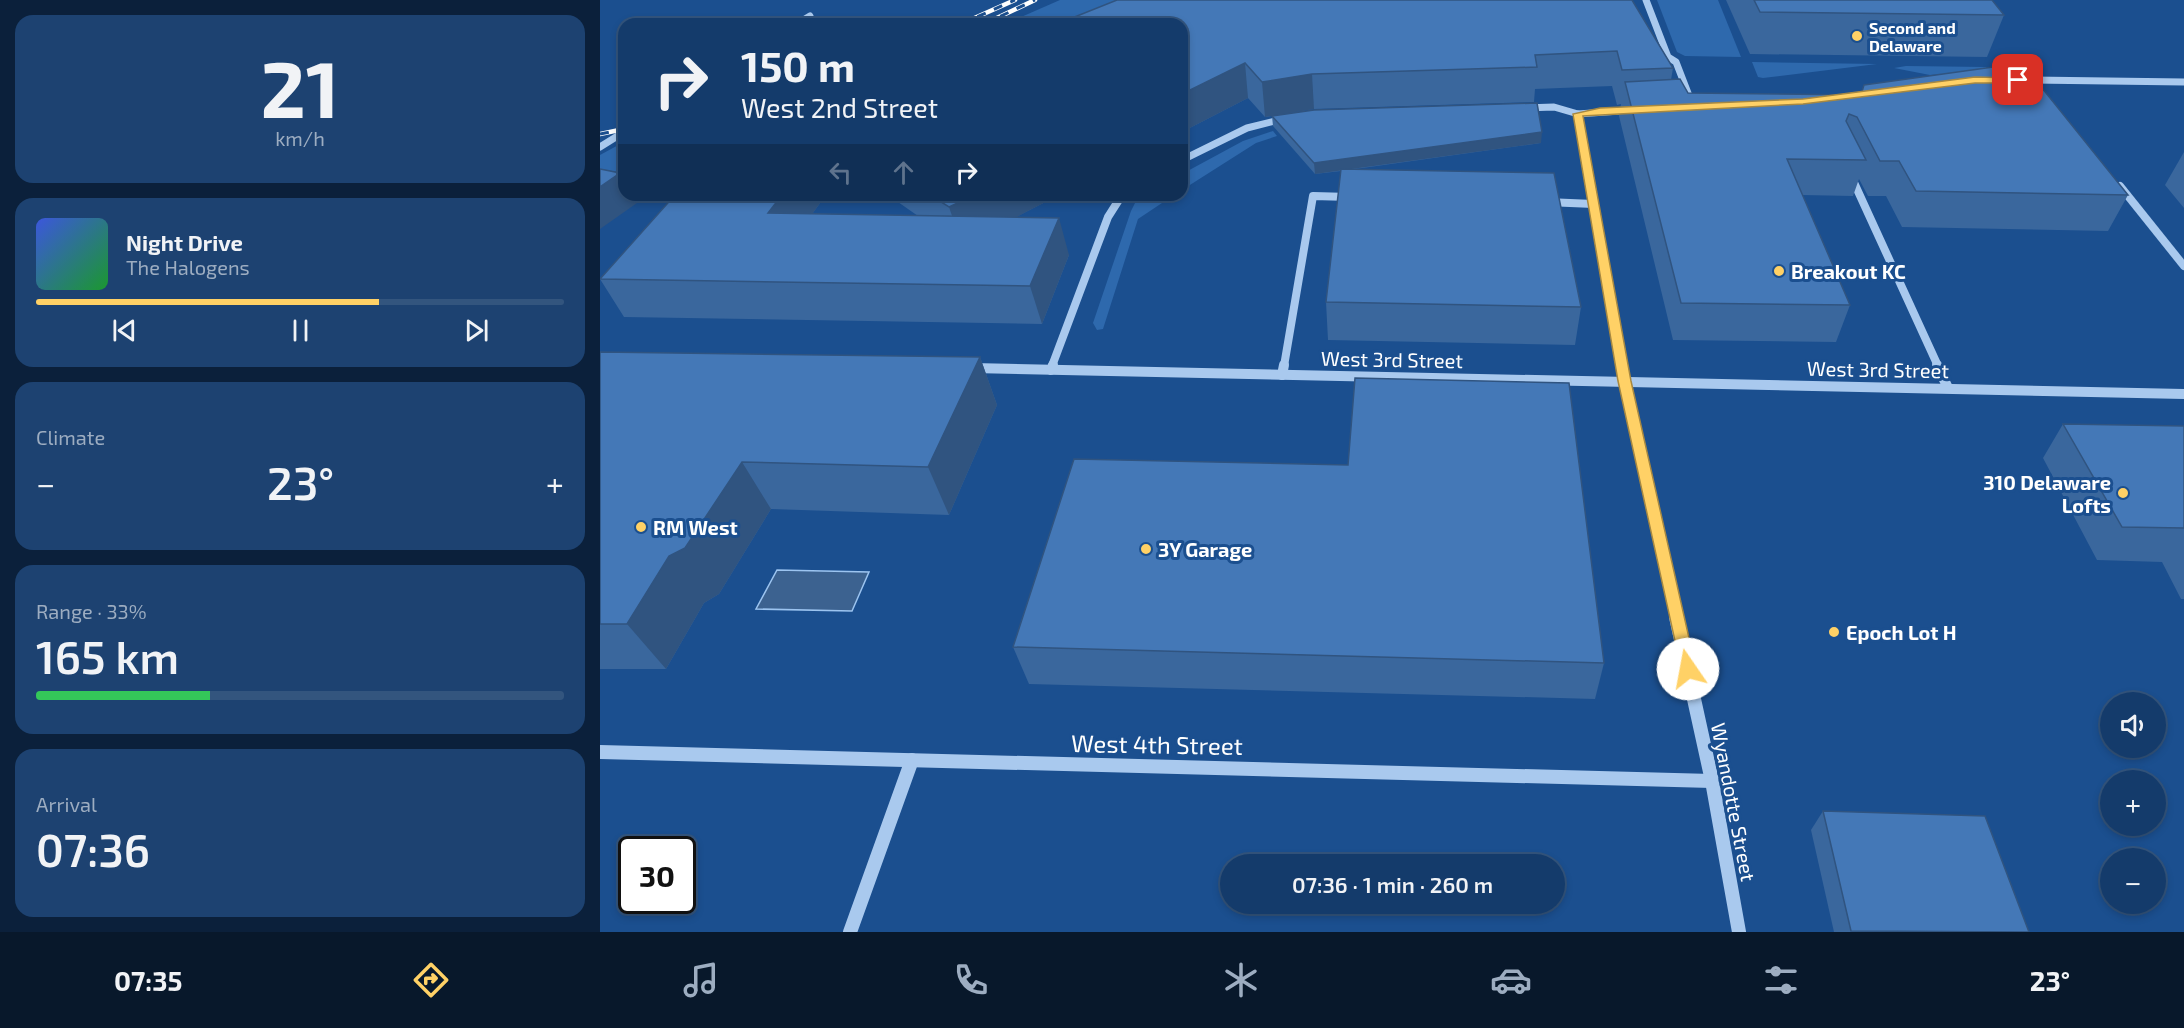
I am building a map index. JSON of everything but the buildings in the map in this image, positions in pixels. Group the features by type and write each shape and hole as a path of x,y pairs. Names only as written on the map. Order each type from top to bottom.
{"street":[{"path":"1646,0 1668,57 1676,62 1693,107"},
{"path":"2012,80 2184,82"},
{"path":"2035,80 2044,92"},
{"path":"1514,108 1554,107 1578,114 1647,109"},
{"path":"1682,108 1704,107"},
{"name":"Wyandotte Street","path":"1578,114 1625,381 1712,781 1739,932"},
{"path":"1188,157 1247,128 1296,117"},
{"path":"600,147 618,136"},
{"path":"1845,165 1891,259 1948,388"},
{"path":"2115,179 2184,266"},
{"path":"1282,375 1313,196 1360,197"},
{"path":"1052,370 1108,217 1118,201"},
{"path":"1535,202 1594,204"},
{"name":"West 3rd Street","path":"956,368 2184,394"},
{"name":"West 4th Street","path":"600,752 1712,781"},
{"path":"850,932 912,760"}],"shaded area":[{"path":"1060,0 1163,0 1114,18 1019,18"},
{"path":"1657,0 1718,0 1741,57 1685,56 1677,52"},
{"path":"1752,62 1877,64 1763,78 1758,77"},
{"path":"1906,66 1986,67 1989,71 1930,75 1894,68"},
{"path":"1273,131 1277,136 1256,143 1188,186 1188,171 1243,141"},
{"path":"618,145 618,172 600,169 600,155"},
{"path":"1136,201 1165,201 1138,219 1103,329 1097,330 1093,323"},
{"path":"777,570 869,572 852,611 756,609"}],"railway":[{"path":"974,18 1015,0"},
{"path":"997,18 1035,0"},
{"path":"600,134 618,130"}],"place":[{"name":"Second and Delaware","path":"1857,36"},
{"name":"Breakout KC","path":"1779,271"},
{"name":"310 Delaware Lofts","path":"2123,493"},
{"name":"RM West","path":"641,527"},
{"name":"3Y Garage","path":"1146,549"},
{"name":"Epoch Lot H","path":"1834,632"}],"route":[{"path":"1688,669 1625,381 1578,114 1600,111 1803,102 1975,80 2018,80"}]}
